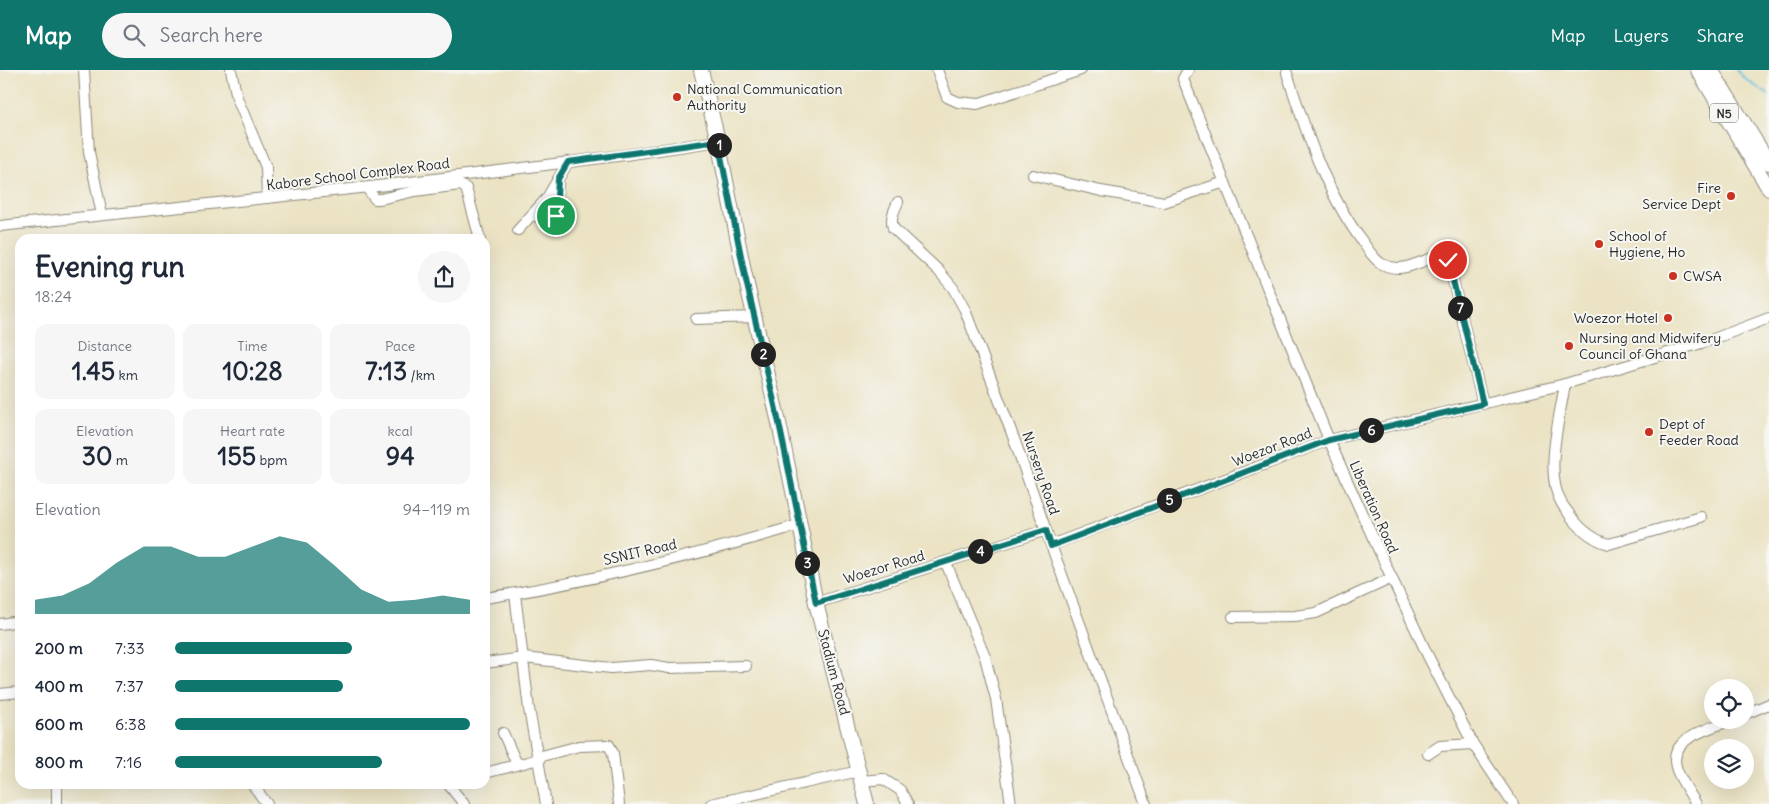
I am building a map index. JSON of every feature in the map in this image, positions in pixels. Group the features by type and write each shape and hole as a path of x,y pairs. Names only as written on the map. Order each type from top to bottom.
{"main road":[{"name":"Stadium Road","path":"701,70 718,141 754,317 779,423 816,603 867,804"},
{"name":"N5","path":"1698,70 1769,189"},
{"name":"N5","path":"1711,70 1769,163"}],"street":[{"path":"84,70 89,152 102,214"},
{"path":"231,70 237,98 266,167 266,198"},
{"path":"937,70 947,97 958,102 977,104 1081,70"},
{"name":"Liberation Road","path":"1183,73 1329,440 1428,656 1474,744 1513,804"},
{"path":"1287,73 1312,149 1350,226 1366,248 1381,264 1396,269 1408,268 1442,257 1448,260 1483,404"},
{"name":"Kabore School Complex Road","path":"0,226 370,187 718,141"},
{"path":"518,230 547,198 568,162"},
{"path":"1033,175 1101,191 1164,202 1225,182"},
{"path":"533,215 548,221 553,220 556,216 558,179"},
{"path":"370,187 371,196 380,198 460,185 466,188 479,234"},
{"name":"Nursery Road","path":"898,202 892,216 893,228 938,270 953,288 965,310 1014,439 1051,546 1146,804"},
{"path":"696,319 754,317"},
{"name":"Woezor Road","path":"1051,546 1329,440 1565,384 1708,341 1769,318"},
{"path":"1565,384 1552,463 1554,483 1560,501 1579,526 1600,542 1609,544 1701,516"},
{"name":"SSNIT Road","path":"490,597 515,594 726,546 800,525"},
{"name":"Woezor Road","path":"816,603 1046,530"},
{"path":"946,563 985,657 996,699 1011,804"},
{"path":"1233,617 1295,616 1316,613 1392,578"},
{"path":"515,594 531,718 546,804"},
{"path":"0,624 15,622"},
{"path":"490,662 524,658 611,668 651,664 669,668 746,666"},
{"path":"0,694 15,692"},
{"path":"1754,710 1769,704"},
{"path":"1696,804 1677,770 1676,751 1687,738 1709,729"},
{"path":"503,733 517,764"},
{"path":"1428,754 1440,746 1474,744"},
{"path":"490,772 579,746 610,745 613,753 619,804"},
{"path":"711,804 860,776 883,779 900,790 908,804"},
{"path":"57,789 57,804"},
{"path":"256,789 267,804"},
{"path":"453,789 464,804"}],"waterway":[{"path":"1736,70 1745,79 1769,95"}],"place":[{"name":"National Communication Authority","path":"677,97"},
{"name":"Fire Service Dept","path":"1731,196"},
{"name":"School of Hygiene, Ho","path":"1599,244"},
{"name":"CWSA","path":"1673,276"},
{"name":"Woezor Hotel","path":"1668,318"},
{"name":"Nursing and Midwifery Council of Ghana","path":"1569,346"},
{"name":"Dept of Feeder Road","path":"1649,432"}],"route":[{"path":"556,216 558,179 568,162 718,141 745,276 779,423 816,603 1046,530 1051,546 1329,440 1483,404 1448,260"}]}
